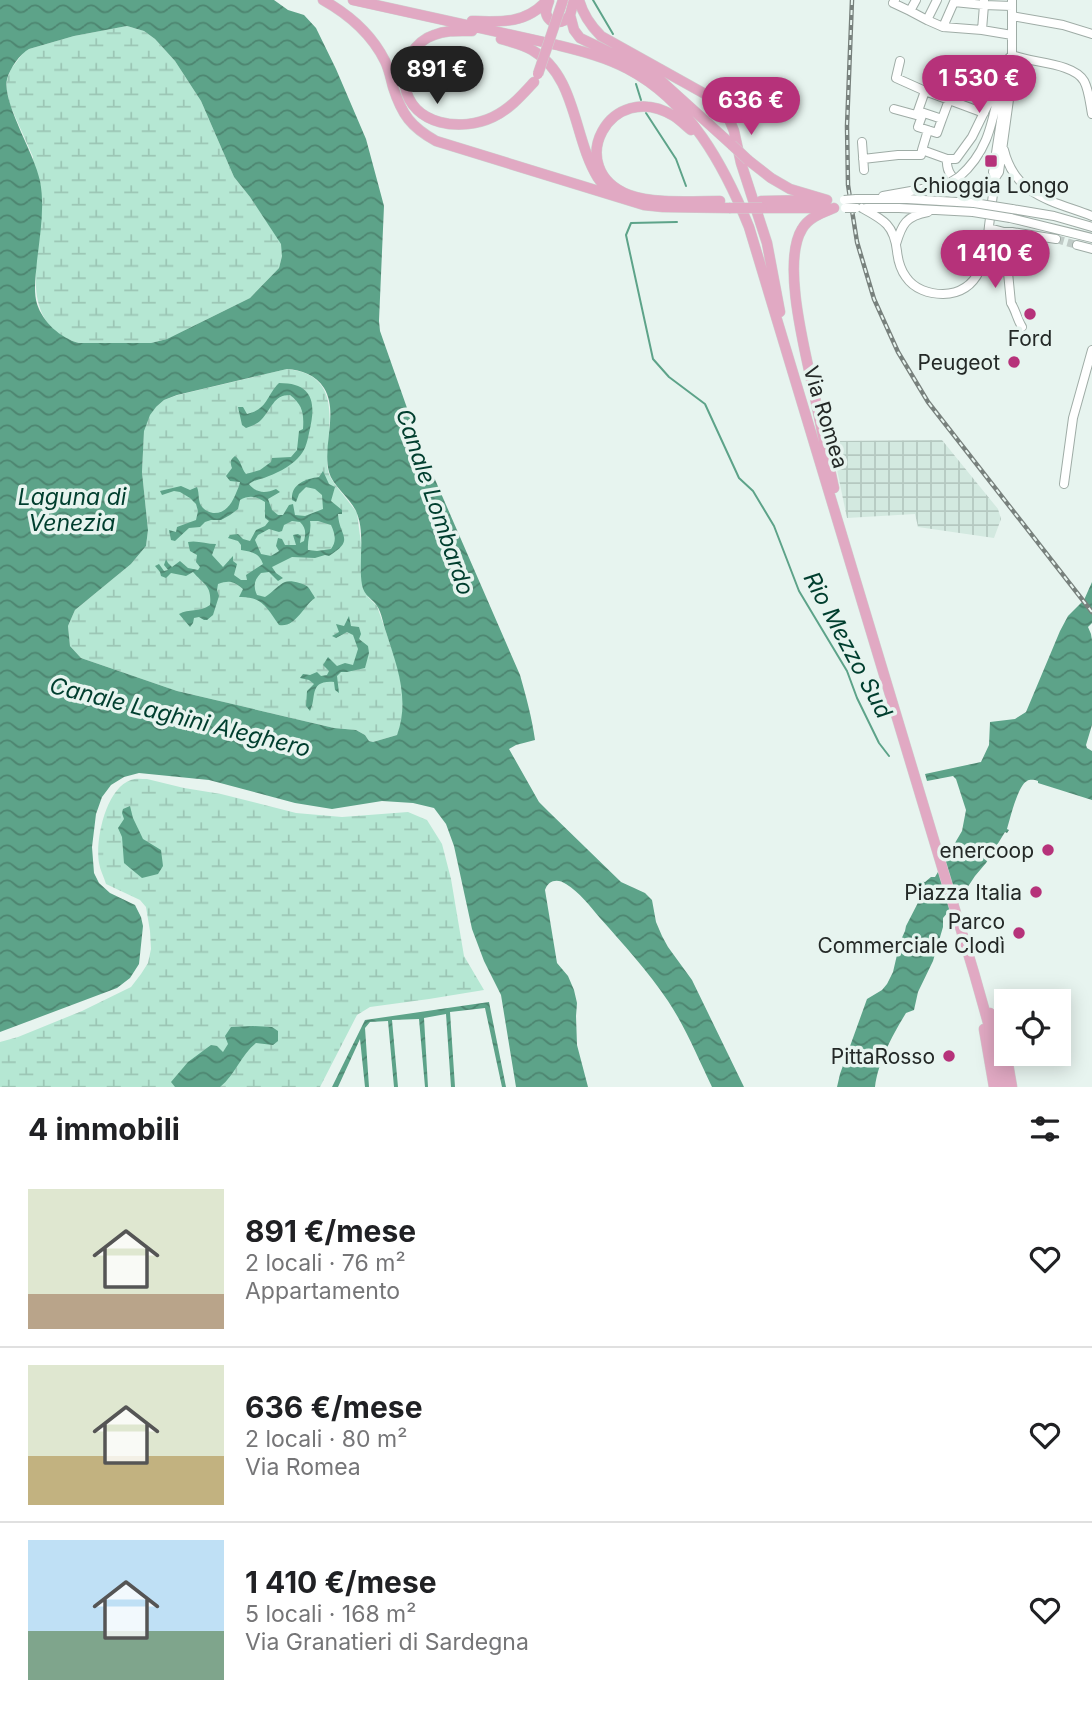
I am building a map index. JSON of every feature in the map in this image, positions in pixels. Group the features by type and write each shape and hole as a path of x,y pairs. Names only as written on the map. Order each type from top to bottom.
{"main road":[{"path":"323,0 348,16 367,34 386,62 402,112 422,133 436,141 644,205 837,204"},
{"name":"Via Romea","path":"352,0 557,45 608,60 643,78 676,105 711,151 734,190 749,227 974,974 998,1058 1003,1087"},
{"path":"447,21 516,21 534,13 548,0"},
{"path":"548,0 546,12 550,19 561,23 570,15 576,0"},
{"path":"397,99 411,116 422,124 448,131 476,129 507,117 521,105 536,78 563,0"},
{"path":"576,0 590,25 601,36 705,94 720,106 729,119 767,243 787,354"},
{"path":"570,15 574,30 580,38 628,59 659,79 771,178 789,189 837,204"},
{"path":"468,31 520,44 533,50 550,66 564,89 589,160 598,178 615,197"},
{"path":"506,34 447,32 436,34 420,43 412,51 404,74 405,89 415,109 429,119 444,124 478,122 505,110 536,78"},
{"path":"557,45 611,53"},
{"path":"711,151 675,117 661,110 643,107 622,111 608,122 597,144 597,160 604,176 615,187 628,194 658,200 728,204"},
{"path":"837,204 816,216 802,229 794,262 799,324 842,534"},
{"path":"974,974 975,994 994,1087"},
{"path":"974,974 1002,1039 1012,1087"}],"street":[{"path":"910,11 916,0"},
{"path":"928,20 939,0 984,2 1012,7 1092,34"},
{"path":"892,1 943,27 1012,35"},
{"path":"943,27 954,1"},
{"path":"982,30 984,2"},
{"path":"995,178 999,172 1003,144 1011,60 1012,7"},
{"path":"860,204 902,192 939,186 955,179 976,159 989,133 1001,84 1011,60"},
{"path":"1011,60 1068,69 1080,75 1086,86 1092,114"},
{"path":"860,204 890,226 901,269 911,283 921,290 949,294 964,288 976,277 984,261 987,246 995,178 993,172 1011,60"},
{"path":"900,61 896,78 984,113 989,124 989,133"},
{"path":"922,150 947,159 956,159 972,137 994,92 1001,84"},
{"path":"925,91 918,127 937,133 948,100"},
{"path":"894,108 942,119"},
{"path":"863,159 921,155 928,130"},
{"path":"862,142 864,170"},
{"path":"1003,144 1008,164 1023,185 1045,198 1092,216"},
{"path":"947,159 950,173 963,185 994,189"},
{"path":"860,204 907,199 1011,214 1054,216 1092,227"},
{"path":"837,204 940,210 973,208"},
{"path":"896,244 906,221 920,214 940,210"},
{"path":"1011,214 1092,238"},
{"path":"989,228 1056,239"},
{"path":"1004,232 1011,303 1022,327"},
{"path":"1077,245 1092,249"},
{"path":"1064,484 1073,418 1092,350"}],"shaded area":[{"path":"942,440 998,509 1001,519 994,538 918,527 915,514 847,518 831,441"}],"green space":[{"path":"127,26 144,31 155,39 175,61 201,101 234,177 282,244 282,256 279,268 250,298 167,339 151,343 79,343 57,333 39,307 36,285 33,157 10,105 7,79 11,69 29,49 74,36"},
{"path":"0,84 28,296 37,323 156,407 164,400 178,395 287,369 303,372 322,386 327,396 330,420 328,471 357,513 368,597 377,606 398,667 403,695 402,723 397,735 373,742 356,730 334,728 177,691 81,658 70,646 68,626 75,610 131,564 146,546 148,530 142,472 144,429 16,639"},
{"path":"147,779 296,813 342,817 408,812 427,820 442,844 464,956 484,990 370,1007 357,1015 320,1087 0,1087 0,1042 82,1011 131,987 148,963 151,949 146,907 140,900 106,884 98,853 104,816 115,793 131,780"}],"water":[{"name":"Laguna di Venezia","path":"0,0 274,0 288,10 304,15 316,28 366,139 384,206 380,331 420,445 520,675 535,740 509,749 539,802 621,882 645,893 652,900 662,936 692,980 744,1087 712,1087 692,1043 652,979 584,899 571,887 557,881 548,884 545,890 557,963 568,976 577,1003 577,1045 588,1087 516,1087 501,995 472,929 454,846 446,824 434,808 413,803 382,801 332,809 295,803 209,780 139,773 124,777 111,785 102,797 96,814 92,847 94,873 99,883 110,893 135,905 141,917 143,926 139,964 130,978 117,988 0,1032","holes":["127,26 144,31 155,39 175,61 201,101 234,177 281,244 282,256 279,268 250,298 167,339 151,343 79,343 53,328 43,317 37,304 35,282 42,201 40,181 9,101 7,79 10,70 29,49 74,36","287,369 303,372 321,383 328,398 329,472 356,511 361,538 362,585 380,612 398,670 402,709 397,735 373,742 356,730 334,728 177,691 81,658 70,646 68,626 75,610 131,564 146,546 148,530 142,472 144,431 156,407 164,400 177,395"]},
{"path":"279,383 291,384 306,391 312,405 307,440 302,453 291,464 249,484 261,492 276,489 280,492 268,499 272,510 278,515 283,515 289,505 293,504 295,515 305,516 323,509 322,495 315,489 306,487 296,502 292,500 292,494 296,486 319,477 323,471 329,484 335,487 331,501 342,510 342,514 338,514 344,541 329,556 292,557 272,567 283,578 278,581 269,572 261,573 257,578 257,595 265,597 287,581 309,588 315,598 290,623 279,625 263,604 247,597 239,597 243,589 228,582 218,584 219,596 213,615 207,620 194,618 190,627 179,614 210,605 208,589 193,572 186,576 171,573 166,578 161,576 155,566 159,564 164,571 168,570 164,565 166,559 172,567 180,561 188,568 198,570 200,567 196,562 197,555 190,551 188,542 216,544 212,555 223,567 233,556 233,561 237,564 234,575 241,580 247,580 246,575 263,564 254,553 241,550 238,541 228,538 238,534 250,541 256,530 269,521 265,518 265,502 259,498 243,498 238,509 230,515 221,520 205,522 200,527 189,528 175,541 171,540 169,530 176,532 177,527 196,520 196,504 180,492 162,495 160,491 181,486 190,490 197,487 203,508 219,513 230,504 239,486 240,482 230,481 226,476 232,468 231,461 235,456 246,474 260,470 271,462 272,458 291,457 297,450 303,419 300,406 290,395 276,400 256,424 246,428 242,425 238,407 243,407 247,414 254,412 263,405","holes":["292,521 300,522 303,526 304,541 300,543 301,536 298,534 293,535 296,545 285,545 282,539 278,538 276,546 279,551 271,556 261,554 255,540 258,535 269,529 282,531 284,525","310,521 331,525 335,537 331,549 308,550"]},
{"path":"1092,582 1092,623 1088,627 1092,640 1092,725 1086,745 1092,751 1092,800 1035,780 1028,780 1024,784 1012,810 1007,829 1009,830 943,918 933,961 918,992 914,1010 906,1013 891,1039 879,1068 875,1087 837,1087 867,999 882,990 893,972 906,926 924,891 917,887 917,881 925,882 935,877 962,831 966,810 956,779 953,776 927,781 925,774 981,762 989,745 990,722 1015,719 1026,712 1060,631 1068,616 1084,600"},
{"path":"349,616 351,626 359,627 359,639 368,646 365,668 341,672 337,676 339,693 335,690 334,682 320,684 315,691 310,711 306,706 307,691 314,684 300,678 303,674 317,672 321,676 327,675 329,671 323,665 328,657 337,666 345,663 353,665 358,649 353,635 347,632 336,638 332,636 339,632 336,624 344,626"},
{"path":"130,806 143,839 161,850 163,866 158,874 142,878 124,863 122,837 118,828 124,819 123,809"},
{"path":"489,1002 506,1087 502,1087 485,1008 450,1012 455,1087 451,1087 446,1014 424,1018 428,1087 425,1087 419,1019 392,1020 398,1087 394,1087 388,1021 370,1022 365,1028 369,1087 365,1087 360,1039 338,1087 332,1087 365,1020"},
{"path":"231,1027 272,1027 278,1031 278,1041 273,1045 256,1043 220,1087 175,1087 171,1082 188,1062 211,1045 217,1046 223,1052 228,1044 225,1036"}],"waterway":[{"name":"Rio Mezzo Sud","path":"593,0 613,34"},
{"name":"Rio Mezzo Sud","path":"636,84 641,100"},
{"name":"Rio Mezzo Sud","path":"646,113 676,159 686,186"},
{"name":"Rio Mezzo Sud","path":"677,222 631,223 626,235 653,359 669,377 705,404 739,478 753,491 774,526 799,591 847,671 879,743 889,756"}],"tunnel":[{"path":"1056,239 1077,245"}],"railway":[{"path":"852,0 847,126 848,185 857,242 874,299 898,352 928,402 1092,612"}],"place":[{"name":"Chioggia Longo","path":"991,161"},
{"name":"Ford","path":"1030,314"},
{"name":"Peugeot","path":"1014,362"},
{"name":"enercoop","path":"1048,850"},
{"name":"Piazza Italia","path":"1036,892"},
{"name":"Parco Commerciale Clodì","path":"1019,933"},
{"name":"PittaRosso","path":"949,1056"}],"water label":[{"name":"Canale Lombardo","path":"435,502"},
{"name":"Canale Laghini Aleghero","path":"180,717"}]}
